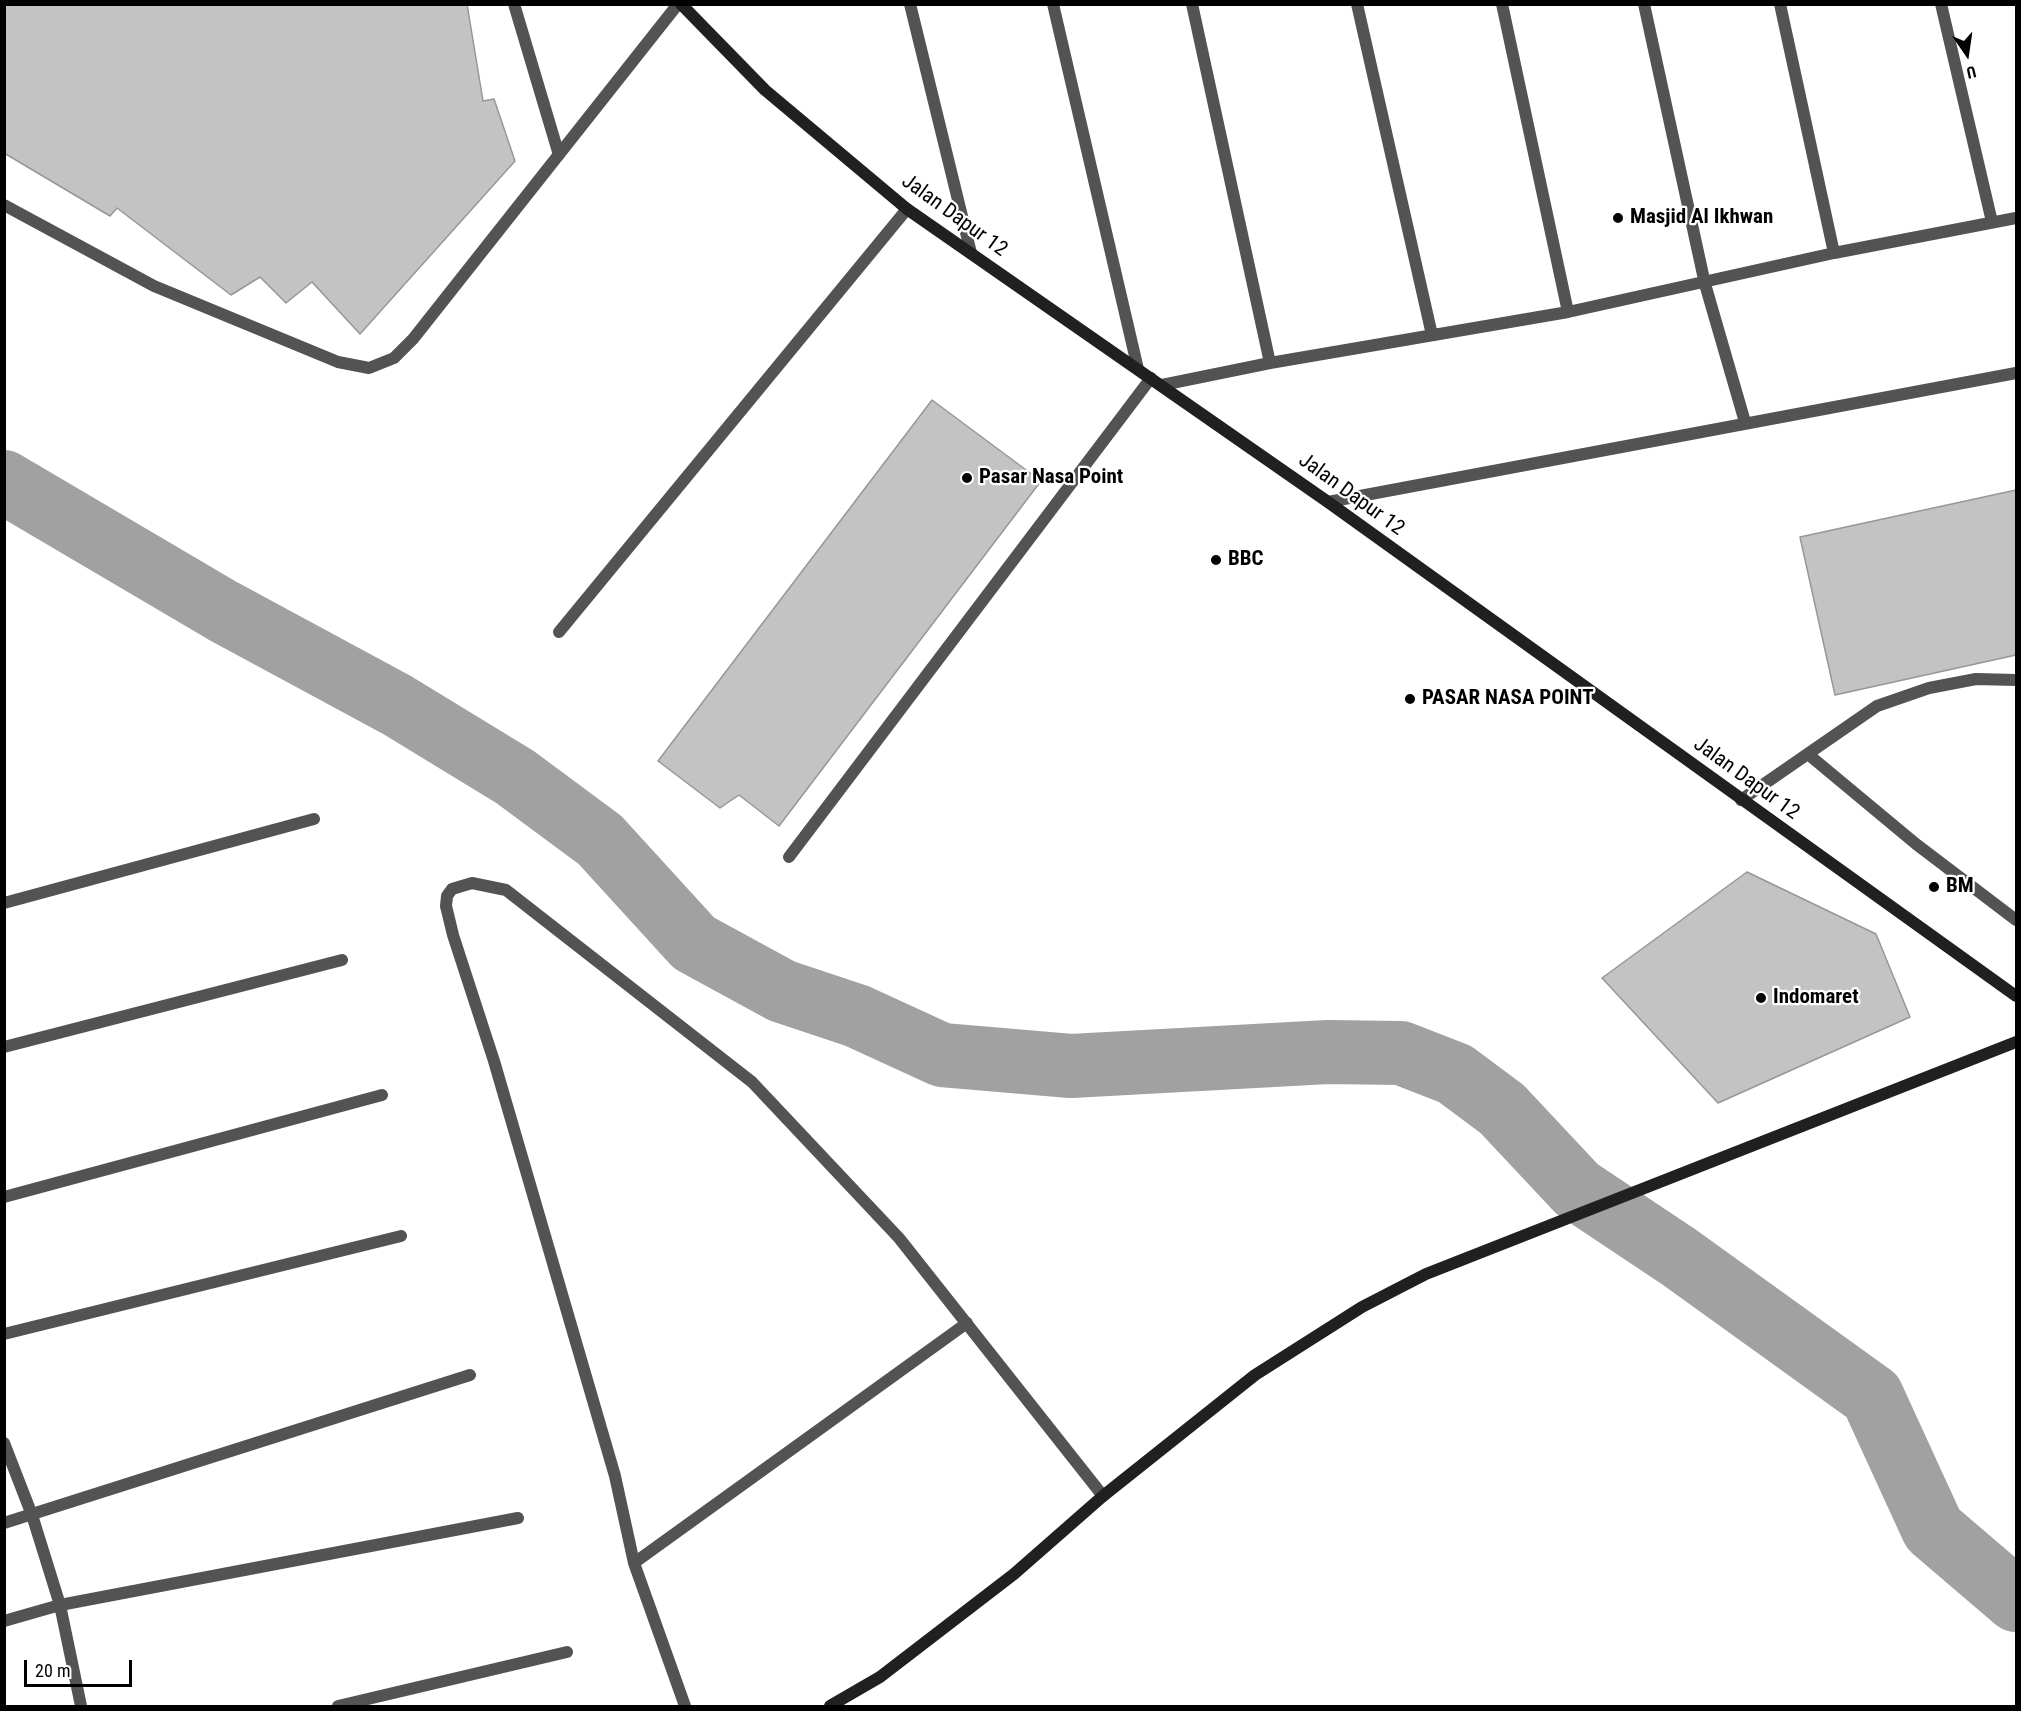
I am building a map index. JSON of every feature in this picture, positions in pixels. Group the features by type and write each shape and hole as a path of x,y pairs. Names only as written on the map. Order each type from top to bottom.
{"street":[{"path":"514,4 559,155"},
{"path":"4,205 154,286 338,362 369,368 394,358 413,339 680,4"},
{"name":"Jalan Dapur 12","path":"680,4 765,90 907,209 1328,502 2016,996"},
{"path":"910,4 971,253"},
{"path":"1053,4 1138,369"},
{"path":"1192,4 1270,363"},
{"path":"1357,4 1432,335"},
{"path":"1502,4 1568,312"},
{"path":"1644,4 1705,284 1745,422"},
{"path":"1780,4 1834,253"},
{"path":"1941,4 1992,222"},
{"path":"559,633 907,209"},
{"path":"1162,385 1270,363 1568,312 1705,284 1834,253 2016,218"},
{"path":"1328,502 1745,422 2016,374"},
{"path":"789,857 1151,378"},
{"path":"1742,800 1877,706 1929,688 1976,680 2016,680"},
{"path":"1809,755 1916,844 2016,920"},
{"path":"4,903 314,819"},
{"path":"685,1707 634,1563 615,1476 494,1061 453,935 446,906 447,896 452,889 472,883 506,890 752,1082 899,1238 1103,1496"},
{"path":"4,1047 342,960"},
{"path":"830,1707 898,1663 1014,1574 1103,1496 1254,1375 1362,1307 1426,1274 2016,1042"},
{"path":"4,1197 382,1095"},
{"path":"4,1334 401,1236"},
{"path":"634,1563 967,1323"},
{"path":"4,1523 470,1376"},
{"path":"4,1443 32,1515 60,1605 81,1707"},
{"path":"4,1621 60,1605 518,1518"},
{"path":"338,1707 567,1652"}],"building":[{"path":"4,4 467,4 483,101 494,99 515,161 360,334 312,282 286,303 260,277 231,295 117,208 110,216 4,153"},
{"path":"932,400 1041,481 779,826 739,795 720,808 658,761"},
{"path":"2016,490 2016,655 1835,695 1800,537"},
{"name":"Indomaret","path":"1747,872 1876,934 1910,1017 1718,1103 1602,978"}],"waterway":[{"path":"4,482 223,611 397,705 515,777 600,840 694,943 782,991 857,1016 942,1055 1071,1066 1328,1052 1401,1053 1455,1074 1502,1109 1577,1189 1679,1257 1872,1396 1933,1529 2016,1600"}],"place":[{"name":"Masjid Al Ikhwan","path":"1618,218"},
{"name":"Pasar Nasa Point","path":"967,478"},
{"name":"BBC","path":"1216,560"},
{"name":"PASAR NASA POINT","path":"1410,699"},
{"name":"BM","path":"1934,887"},
{"name":"Indomaret","path":"1761,998"}]}
